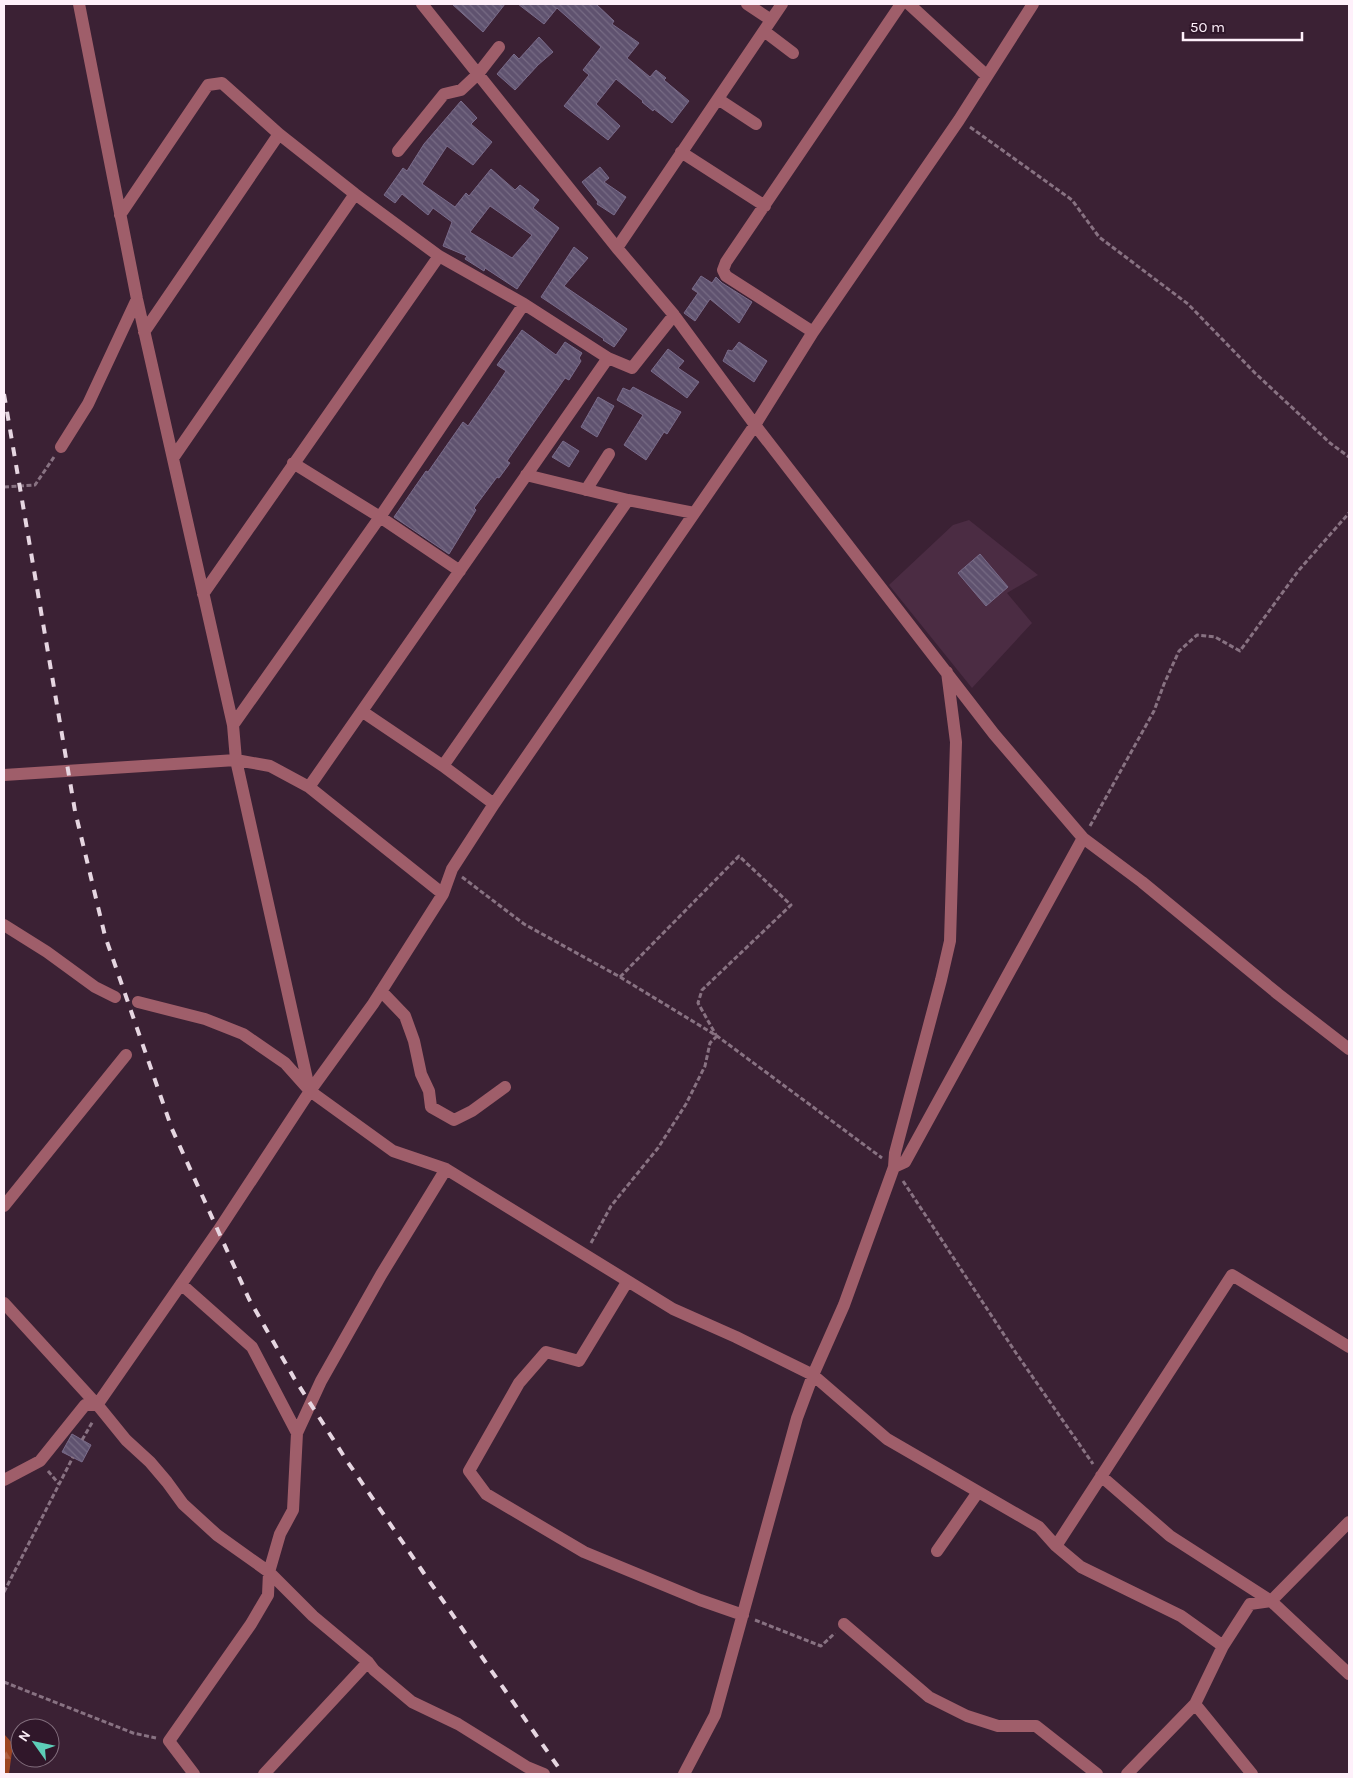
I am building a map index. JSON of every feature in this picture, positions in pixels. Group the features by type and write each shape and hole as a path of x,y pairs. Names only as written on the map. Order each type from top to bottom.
{"street":[{"path":"79,4 136,300 234,725 236,760 310,1091"},
{"path":"422,4 617,248 674,315 754,425 994,734 1083,838 1142,882 1271,988 1349,1049"},
{"path":"747,4 771,20"},
{"path":"617,248 782,4"},
{"path":"813,332 726,276 723,270 726,262 901,4"},
{"path":"910,4 987,76"},
{"path":"99,1406 310,1091 381,991 443,894 452,869 494,804 754,425 813,332 959,120 1033,4"},
{"path":"764,31 793,53"},
{"path":"398,151 444,94 461,90 478,74 499,47"},
{"path":"120,215 208,85 222,83 279,134 355,194 439,256 524,304 608,358 632,368 674,315"},
{"path":"718,99 756,124"},
{"path":"144,332 279,134"},
{"path":"681,152 765,206"},
{"path":"173,458 355,194"},
{"path":"203,594 439,256"},
{"path":"61,446 88,404 136,300"},
{"path":"234,725 380,517 524,304"},
{"path":"309,787 608,358"},
{"path":"586,490 609,454"},
{"path":"293,463 380,517 460,571"},
{"path":"526,475 694,514"},
{"path":"443,766 628,500"},
{"path":"684,1774 715,1715 797,1418 813,1375 844,1305 894,1167 895,1153 939,990 950,941 956,742 947,672"},
{"path":"363,712 443,766 494,804"},
{"path":"4,775 236,760 270,766 309,787 443,894"},
{"path":"894,1167 904,1162 1083,838"},
{"path":"4,925 46,952 94,987 115,997"},
{"path":"381,991 405,1016 414,1041 421,1074 429,1091 431,1107 454,1120 472,1111 505,1087"},
{"path":"138,1002 205,1019 243,1034 285,1063 310,1091 393,1151 446,1169 673,1309 736,1336 813,1375 887,1439 1039,1527 1056,1546 1081,1567 1181,1616 1223,1646"},
{"path":"4,1206 126,1055"},
{"path":"194,1774 169,1742 268,1595 269,1572 280,1534 293,1510 297,1433 321,1381 381,1275 446,1169"},
{"path":"1056,1546 1232,1275 1349,1347"},
{"path":"627,1282 578,1361 546,1352 519,1383 469,1471 486,1494 584,1552 700,1600 743,1615"},
{"path":"181,1284 252,1347 297,1433"},
{"path":"4,1304 99,1406 126,1440 156,1468 183,1504 217,1535 269,1572 313,1616 412,1702 458,1724 523,1770 544,1774"},
{"path":"4,1480 40,1461 85,1405 99,1406"},
{"path":"1101,1476 1170,1536 1271,1600 1349,1674"},
{"path":"937,1550 978,1492"},
{"path":"1127,1774 1195,1704 1223,1646 1250,1604 1271,1600 1349,1522"},
{"path":"844,1624 929,1696 967,1716 998,1726 1036,1726 1098,1774"},
{"path":"264,1774 368,1662"},
{"path":"1195,1704 1252,1774"}],"path":[{"path":"959,120 1072,200 1099,238 1188,304 1255,372 1330,443 1349,457"},
{"path":"4,487 35,485 61,446"},
{"path":"1083,838 1102,808 1154,711 1178,650 1197,635 1215,637 1240,651 1299,570 1349,513"},
{"path":"620,978 739,856 791,905 702,990 698,1003 717,1036"},
{"path":"452,869 524,924 717,1036 894,1167 1010,1345 1101,1476"},
{"path":"585,1256 611,1206 658,1148 686,1104 705,1066 710,1044 717,1036"},
{"path":"82,1440 99,1406"},
{"path":"4,1592 73,1457"},
{"path":"743,1615 821,1646 844,1624"},
{"path":"4,1682 133,1733 169,1742"}],"shaded area":[{"path":"969,520 1038,575 1007,593 1032,623 972,688 889,585 953,525"}],"green space":[{"path":"4,1734 10,1741 10,1766 9,1774 4,1774"}],"building":[{"path":"452,4 505,4 483,32"},
{"path":"518,4 596,4 614,21 612,24 639,43 627,58 650,77 656,70 666,78 664,80 689,101 672,123 654,109 653,111 616,79 596,104 620,126 608,140 564,106 589,75 583,70 601,47 557,8 544,24"},
{"path":"539,37 553,52 515,90 497,74 514,54 519,59"},
{"path":"461,101 477,118 471,124 492,142 473,165 447,146 422,184 455,207 466,193 469,196 491,169 515,190 520,185 539,200 533,208 559,228 517,289 485,268 484,271 465,259 467,256 443,246 452,222 433,208 428,215 402,194 395,203 384,195 403,168 407,171 424,144","holes":["490,206 532,235 512,258 470,232"]},
{"path":"600,167 609,178 604,182 626,197 614,215 597,204 598,202 582,182"},
{"path":"574,247 588,258 564,286 627,329 614,347 541,297"},
{"path":"701,276 712,283 716,277 722,283 752,302 739,323 710,299 695,321 684,313 698,293 692,289"},
{"path":"522,330 556,355 565,342 582,353 579,358 581,361 569,380 565,378 507,461 510,463 474,508 476,510 449,554 394,517 463,422 468,426 496,386 506,371 497,365"},
{"path":"739,342 767,361 754,382 723,361 728,350 732,351"},
{"path":"668,349 684,361 678,368 699,382 687,398 651,371"},
{"path":"633,387 681,412 667,434 664,432 646,460 624,445 643,415 617,400 623,388 630,391"},
{"path":"598,397 614,406 597,437 581,427"},
{"path":"563,441 579,451 569,467 552,457"},
{"path":"980,554 1008,587 986,606 958,573"},
{"path":"72,1434 91,1445 82,1462 62,1452"}],"railway":[{"path":"4,394 75,811 105,936 172,1129 249,1299 294,1378 347,1461 563,1774"}]}
